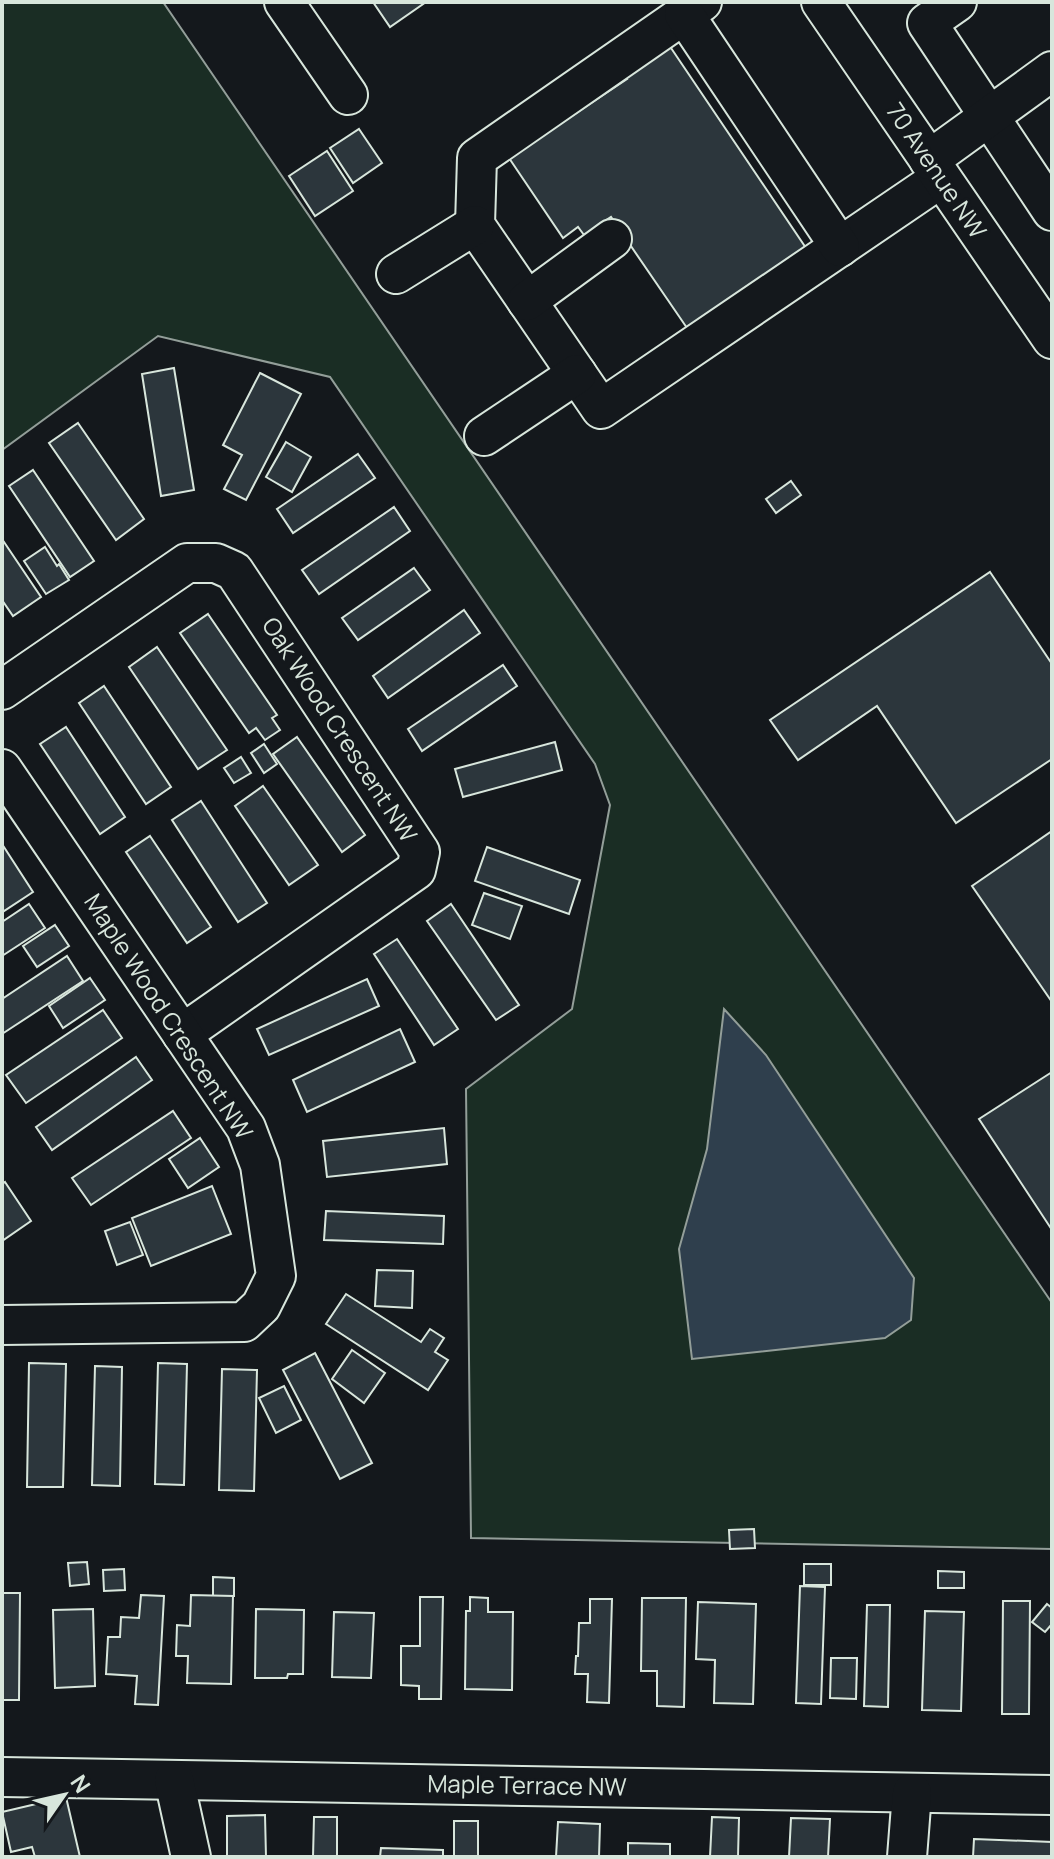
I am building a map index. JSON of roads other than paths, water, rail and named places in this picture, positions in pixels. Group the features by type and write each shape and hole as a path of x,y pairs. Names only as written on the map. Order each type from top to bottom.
{"street":[{"path":"284,2 348,95"},
{"name":"70 Avenue NW","path":"821,2 1052,339"},
{"path":"957,2 927,23 1052,211"},
{"path":"840,247 693,8 477,158 475,225 601,409 840,247 935,169 988,115 1050,76"},
{"path":"396,274 475,225"},
{"path":"527,301 612,239"},
{"path":"484,436 577,374"},
{"name":"Oak Wood Crescent NW","path":"2,690 187,563 216,563 234,571 420,852 416,870 182,1034"},
{"name":"Maple Wood Crescent NW","path":"2,769 246,1128 260,1165 276,1276 261,1306 244,1322 2,1325"},
{"name":"Maple Terrace NW","path":"2,1777 1052,1795"},
{"path":"174,1780 191,1857"},
{"path":"907,1857 912,1793"}],"water":[{"path":"724,1009 766,1055 914,1278 911,1320 885,1338 692,1359 679,1249 707,1149"}]}
